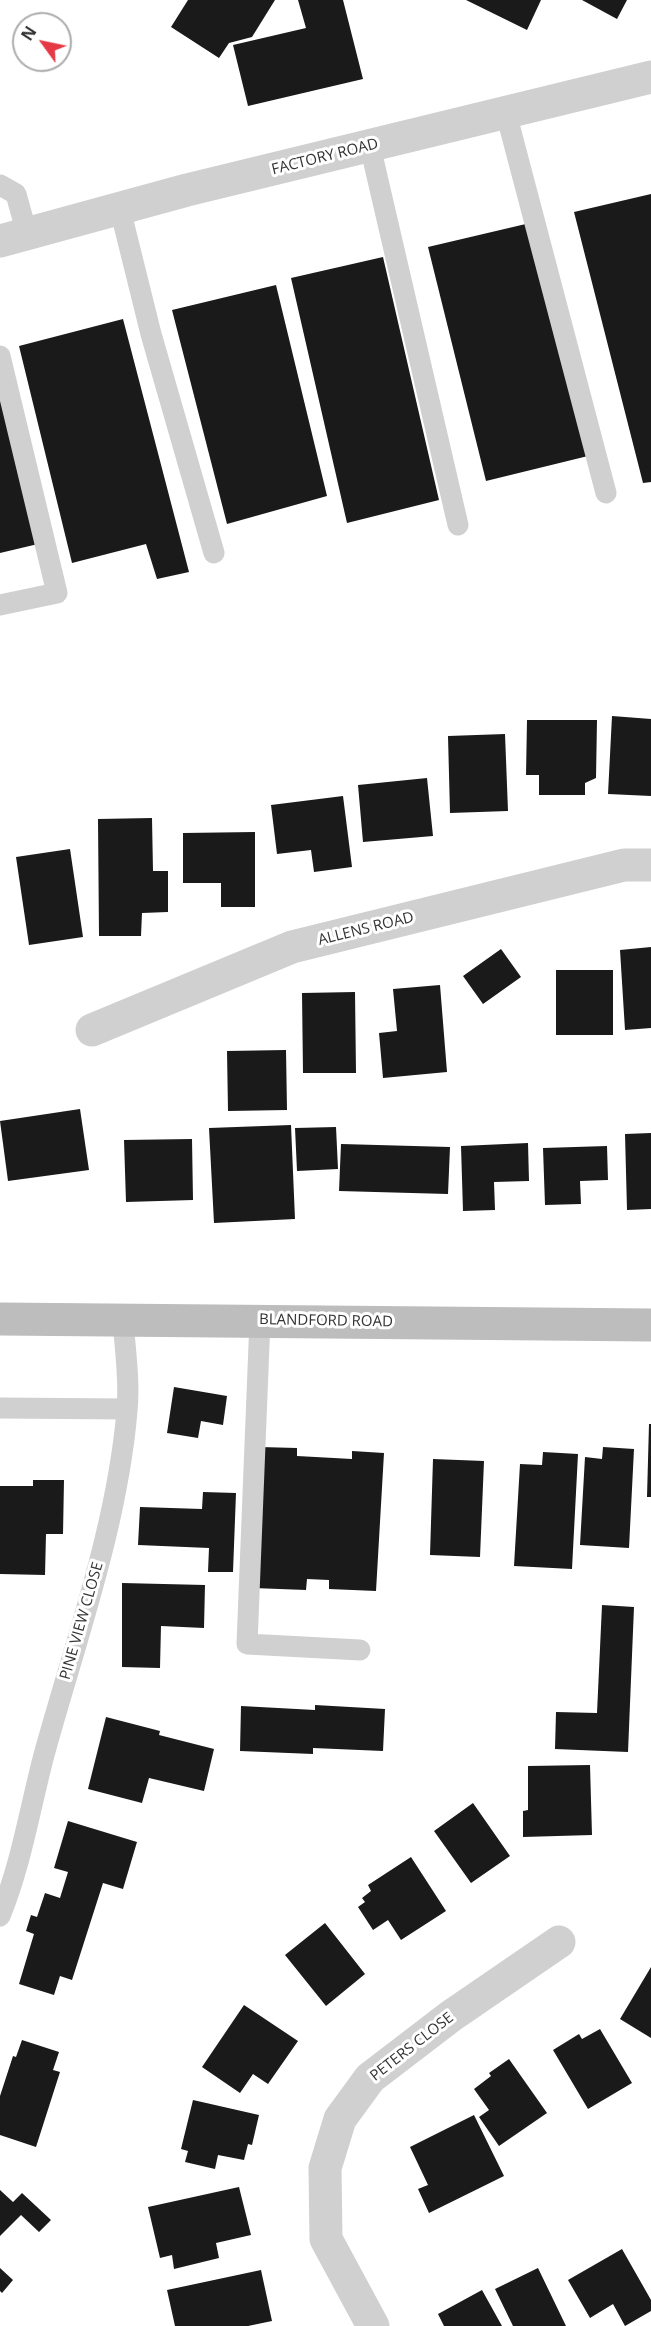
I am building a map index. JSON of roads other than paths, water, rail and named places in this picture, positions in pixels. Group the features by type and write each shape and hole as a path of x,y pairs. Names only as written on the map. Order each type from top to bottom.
{"main road":[{"name":"BLANDFORD ROAD","path":"0,1319 651,1325"}],"street":[{"name":"FACTORY ROAD","path":"14,238 120,209 651,77"},
{"name":"ALLENS ROAD","path":"92,1030 292,947 624,865 651,865"},
{"name":"PETERS CLOSE","path":"373,2326 326,2239 325,2168 340,2119 370,2078 451,2016 559,1942"}],"lane":[{"path":"506,112 606,493"},
{"path":"370,146 458,525"},
{"path":"8,189 14,238"},
{"path":"120,209 151,334 213,553"},
{"path":"0,356 57,593 0,605"},
{"name":"PINE VIEW CLOSE","path":"0,1916 9,1894 44,1756 99,1562 117,1477 127,1409 123,1320"},
{"path":"260,1320 246,1644 360,1650"},
{"path":"0,1408 127,1409"}]}
